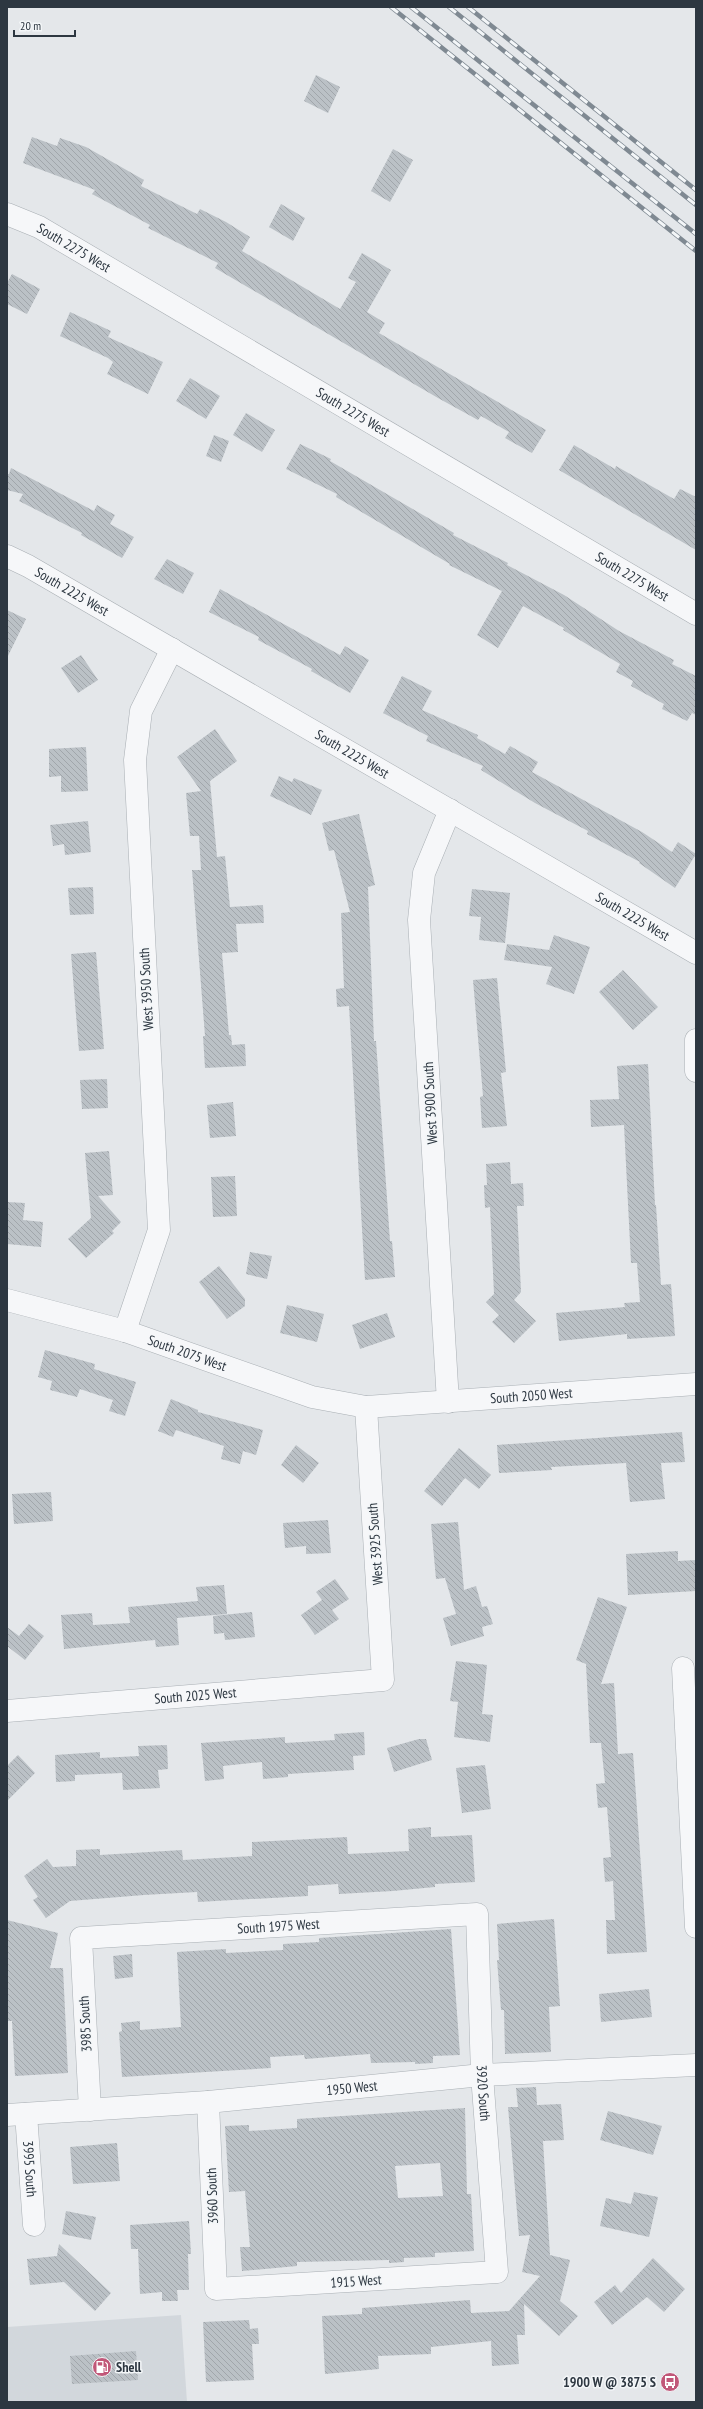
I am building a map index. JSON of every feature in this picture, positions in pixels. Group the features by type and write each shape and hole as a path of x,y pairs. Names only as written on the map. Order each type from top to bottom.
{"street":[{"name":"South 2275 West","path":"7,214 39,227 696,614"},
{"name":"South 2225 West","path":"7,556 28,566 696,953"},
{"name":"West 3950 South","path":"125,1331 159,1230 135,760 141,711 172,649"},
{"name":"West 3900 South","path":"448,1402 419,920 424,873 450,810"},
{"path":"696,1040 696,1071"},
{"name":"South 2075 West","path":"7,1300 125,1331 312,1397 366,1407"},
{"name":"South 2050 West","path":"366,1407 696,1384"},
{"name":"West 3925 South","path":"366,1407 383,1680"},
{"path":"683,1668 693,1804 696,1927"},
{"name":"South 2025 West","path":"7,1710 383,1680"},
{"name":"South 1975 West","path":"81,1938 477,1914"},
{"name":"3920 South","path":"477,1914 482,2075 497,2272"},
{"name":"3985 South","path":"81,1938 90,2110"},
{"name":"1950 West","path":"16,2114 208,2102 482,2075 696,2065"},
{"name":"3960 South","path":"208,2102 216,2290"},
{"name":"3995 South","path":"16,2114 34,2225"},
{"name":"1915 West","path":"216,2290 497,2272"}],"shaded area":[{"path":"181,2315 187,2402 7,2402 7,2327"}],"building":[{"path":"316,75 340,87 328,113 304,101"},
{"path":"32,137 57,146 60,138 86,147 144,180 141,186 197,214 200,209 226,222 250,237 242,251 340,309 356,282 348,278 362,253 391,270 367,312 385,323 379,333 546,430 532,453 505,438 509,432 481,416 478,420 438,398 215,268 218,263 148,228 150,225 92,194 95,190 23,163"},
{"path":"393,149 413,160 390,202 371,191"},
{"path":"281,204 305,218 293,241 269,227"},
{"path":"12,274 40,289 27,314 7,304 7,283"},
{"path":"70,312 111,331 108,337 163,362 148,394 107,374 113,362 108,358 60,336"},
{"path":"190,378 220,396 206,419 176,401"},
{"path":"246,413 275,430 262,452 233,435"},
{"path":"214,435 229,441 221,462 206,456"},
{"path":"300,444 331,459 330,461 454,533 453,535 508,563 507,565 564,595 619,631 674,660 672,664 696,676 696,715 692,713 687,721 662,709 664,704 631,686 633,681 616,672 620,664 563,630 564,628 523,606 498,648 477,635 502,591 449,565 450,564 336,497 337,494 286,469"},
{"path":"574,445 615,469 616,466 674,499 680,489 696,497 696,550 559,470"},
{"path":"11,468 94,511 97,505 115,515 110,524 134,537 122,558 81,535 82,533 19,501 23,494 7,490 7,474 9,474"},
{"path":"167,559 194,573 183,594 154,579"},
{"path":"220,589 340,655 345,646 369,660 350,693 311,671 312,669 258,640 259,637 209,612"},
{"path":"7,610 26,619 7,658"},
{"path":"81,655 98,680 78,693 61,668"},
{"path":"402,676 432,691 422,710 478,735 477,738 505,754 510,746 538,762 532,772 642,832 672,852 678,842 696,854 675,888 639,863 640,862 587,834 588,831 535,803 481,770 483,766 426,741 428,736 383,713"},
{"path":"215,729 237,761 210,781 217,857 225,856 230,907 263,905 264,923 236,924 238,952 222,953 229,1035 231,1035 232,1045 245,1044 246,1066 205,1068 203,1036 205,1036 192,870 201,870 199,836 190,836 186,793 201,791 177,757"},
{"path":"86,747 88,791 61,792 61,776 49,777 49,749"},
{"path":"279,776 292,782 294,778 322,790 311,815 270,796"},
{"path":"359,814 375,885 368,887 374,1041 376,1041 390,1241 392,1241 395,1277 365,1280 349,1006 337,1007 336,989 344,988 341,913 350,912 334,850 329,851 322,823"},
{"path":"88,821 91,852 65,855 64,844 53,846 50,825"},
{"path":"93,887 94,914 70,915 68,888"},
{"path":"472,889 510,893 505,943 479,940 481,917 469,916"},
{"path":"554,935 590,947 574,994 546,984 552,967 504,960 507,944 549,950"},
{"path":"96,952 104,1049 79,1051 71,954"},
{"path":"623,970 658,1007 633,1030 599,992"},
{"path":"497,978 506,1072 501,1073 507,1126 482,1128 480,1097 483,1096 473,980"},
{"path":"648,1064 655,1205 661,1285 671,1284 675,1336 627,1339 627,1334 559,1341 556,1313 625,1307 624,1303 640,1302 637,1263 631,1263 624,1125 591,1127 590,1100 619,1099 617,1066"},
{"path":"107,1079 108,1108 82,1109 80,1080"},
{"path":"233,1102 236,1136 210,1138 207,1105"},
{"path":"109,1151 113,1195 98,1196 121,1222 112,1231 114,1233 86,1258 68,1239 91,1218 85,1153"},
{"path":"510,1162 511,1184 523,1183 524,1206 517,1206 521,1292 514,1300 536,1321 514,1343 492,1322 499,1315 486,1302 494,1294 490,1207 485,1208 484,1185 487,1185 486,1164"},
{"path":"235,1176 237,1216 213,1217 211,1177"},
{"path":"7,1202 25,1203 23,1220 43,1222 41,1247 7,1244"},
{"path":"250,1252 272,1256 267,1279 246,1274"},
{"path":"219,1266 245,1299 245,1306 227,1319 199,1282"},
{"path":"287,1305 324,1314 317,1342 280,1333"},
{"path":"387,1313 395,1337 360,1349 352,1325"},
{"path":"45,1350 95,1364 94,1369 136,1382 125,1416 109,1411 113,1400 80,1389 77,1397 50,1390 52,1381 38,1377"},
{"path":"171,1399 198,1410 198,1412 263,1430 256,1455 243,1451 240,1464 221,1459 224,1446 176,1430 173,1437 158,1431"},
{"path":"682,1432 685,1462 661,1463 665,1499 630,1502 626,1463 551,1467 552,1470 499,1473 497,1445"},
{"path":"296,1445 319,1463 303,1483 281,1465"},
{"path":"459,1448 491,1475 479,1489 465,1478 442,1506 424,1491"},
{"path":"51,1492 53,1521 14,1524 12,1494"},
{"path":"328,1520 331,1553 306,1554 306,1546 285,1548 283,1523"},
{"path":"458,1522 464,1590 476,1586 482,1607 487,1606 493,1624 482,1627 484,1636 451,1646 443,1618 456,1614 445,1578 436,1579 431,1524"},
{"path":"678,1551 678,1561 696,1560 696,1591 628,1595 626,1554"},
{"path":"335,1579 349,1599 332,1610 339,1619 315,1635 301,1615 322,1600 316,1592"},
{"path":"224,1585 227,1614 177,1618 179,1645 156,1647 155,1640 64,1649 61,1615 92,1613 93,1625 130,1623 128,1607 198,1601 196,1587"},
{"path":"598,1597 627,1607 601,1684 614,1683 618,1754 633,1753 647,1952 607,1954 606,1920 615,1920 613,1881 605,1882 603,1858 611,1857 607,1807 598,1808 596,1784 605,1783 601,1743 590,1743 586,1664 576,1660"},
{"path":"252,1612 255,1637 225,1640 224,1633 214,1634 213,1616"},
{"path":"29,1624 44,1636 25,1660 7,1646 7,1627 19,1636"},
{"path":"456,1661 487,1665 482,1714 493,1715 490,1742 454,1737 458,1702 450,1701"},
{"path":"364,1732 365,1755 353,1756 354,1770 288,1774 288,1777 263,1779 262,1762 223,1766 224,1779 205,1781 201,1743 285,1737 285,1743 335,1740 334,1734"},
{"path":"419,1739 426,1739 432,1760 394,1772 387,1748"},
{"path":"167,1745 168,1769 158,1770 160,1788 123,1790 122,1773 75,1775 75,1781 56,1782 55,1755 100,1752 100,1758 139,1756 138,1746"},
{"path":"18,1755 35,1773 7,1801 7,1766"},
{"path":"485,1765 491,1809 462,1813 456,1768"},
{"path":"431,1827 431,1837 472,1835 475,1882 435,1884 435,1887 393,1891 339,1894 338,1884 308,1886 308,1896 198,1902 197,1892 70,1901 46,1918 33,1900 38,1897 24,1876 47,1859 53,1867 76,1866 76,1850 100,1849 100,1855 182,1850 183,1860 252,1856 252,1842 347,1837 348,1854 409,1851 408,1829"},
{"path":"554,1919 560,2006 549,2007 551,2052 505,2054 504,2010 501,2010 497,1960 499,1960 497,1924"},
{"path":"7,1920 58,1933 50,1968 63,1968 68,2073 15,2076 12,2021 7,2021"},
{"path":"451,1929 460,2055 433,2056 433,2063 415,2064 415,2062 371,2063 370,2054 305,2059 304,2055 270,2057 271,2068 122,2077 119,2032 122,2031 121,2023 140,2021 140,2030 181,2027 177,1952 226,1949 226,1953 283,1950 283,1944 319,1942 319,1938"},
{"path":"132,1954 133,1977 115,1979 113,1956"},
{"path":"649,1989 652,2017 601,2022 599,1994"},
{"path":"536,2087 537,2105 561,2104 564,2140 543,2141 550,2255 570,2260 560,2301 578,2316 559,2336 524,2304 525,2335 517,2335 519,2364 492,2366 491,2341 431,2347 431,2354 378,2356 379,2369 325,2374 322,2316 362,2314 362,2308 470,2300 471,2313 509,2311 540,2276 522,2272 530,2235 519,2236 508,2107 518,2107 516,2088"},
{"path":"465,2108 467,2194 471,2194 474,2251 435,2253 435,2257 404,2258 404,2262 389,2263 389,2260 297,2262 297,2266 242,2271 240,2247 250,2247 245,2191 229,2192 225,2126 249,2125 249,2131 297,2128 297,2119","holes":["440,2163 443,2196 398,2198 395,2166"]},
{"path":"608,2111 662,2126 653,2155 600,2140"},
{"path":"117,2143 120,2181 73,2184 70,2147"},
{"path":"634,2192 658,2197 649,2237 600,2226 606,2198 631,2204"},
{"path":"66,2211 96,2217 91,2240 62,2234"},
{"path":"189,2221 191,2254 188,2254 189,2290 177,2290 178,2301 162,2301 162,2292 140,2294 138,2249 131,2249 130,2225"},
{"path":"59,2244 111,2293 95,2311 64,2282 30,2285 27,2259 57,2256"},
{"path":"653,2258 685,2289 664,2312 647,2297 612,2325 594,2302 615,2285 621,2293"},
{"path":"249,2320 250,2329 258,2328 259,2344 252,2344 254,2380 206,2382 203,2322"},
{"path":"136,2351 138,2380 72,2384 70,2356"}],"railway":[{"path":"391,7 696,251"},
{"path":"411,7 696,234"},
{"path":"449,7 696,205"},
{"path":"468,7 696,190"}],"place":[{"name":"Shell","path":"102,2367"},
{"name":"1900 W @ 3875 S","path":"670,2382"}]}
